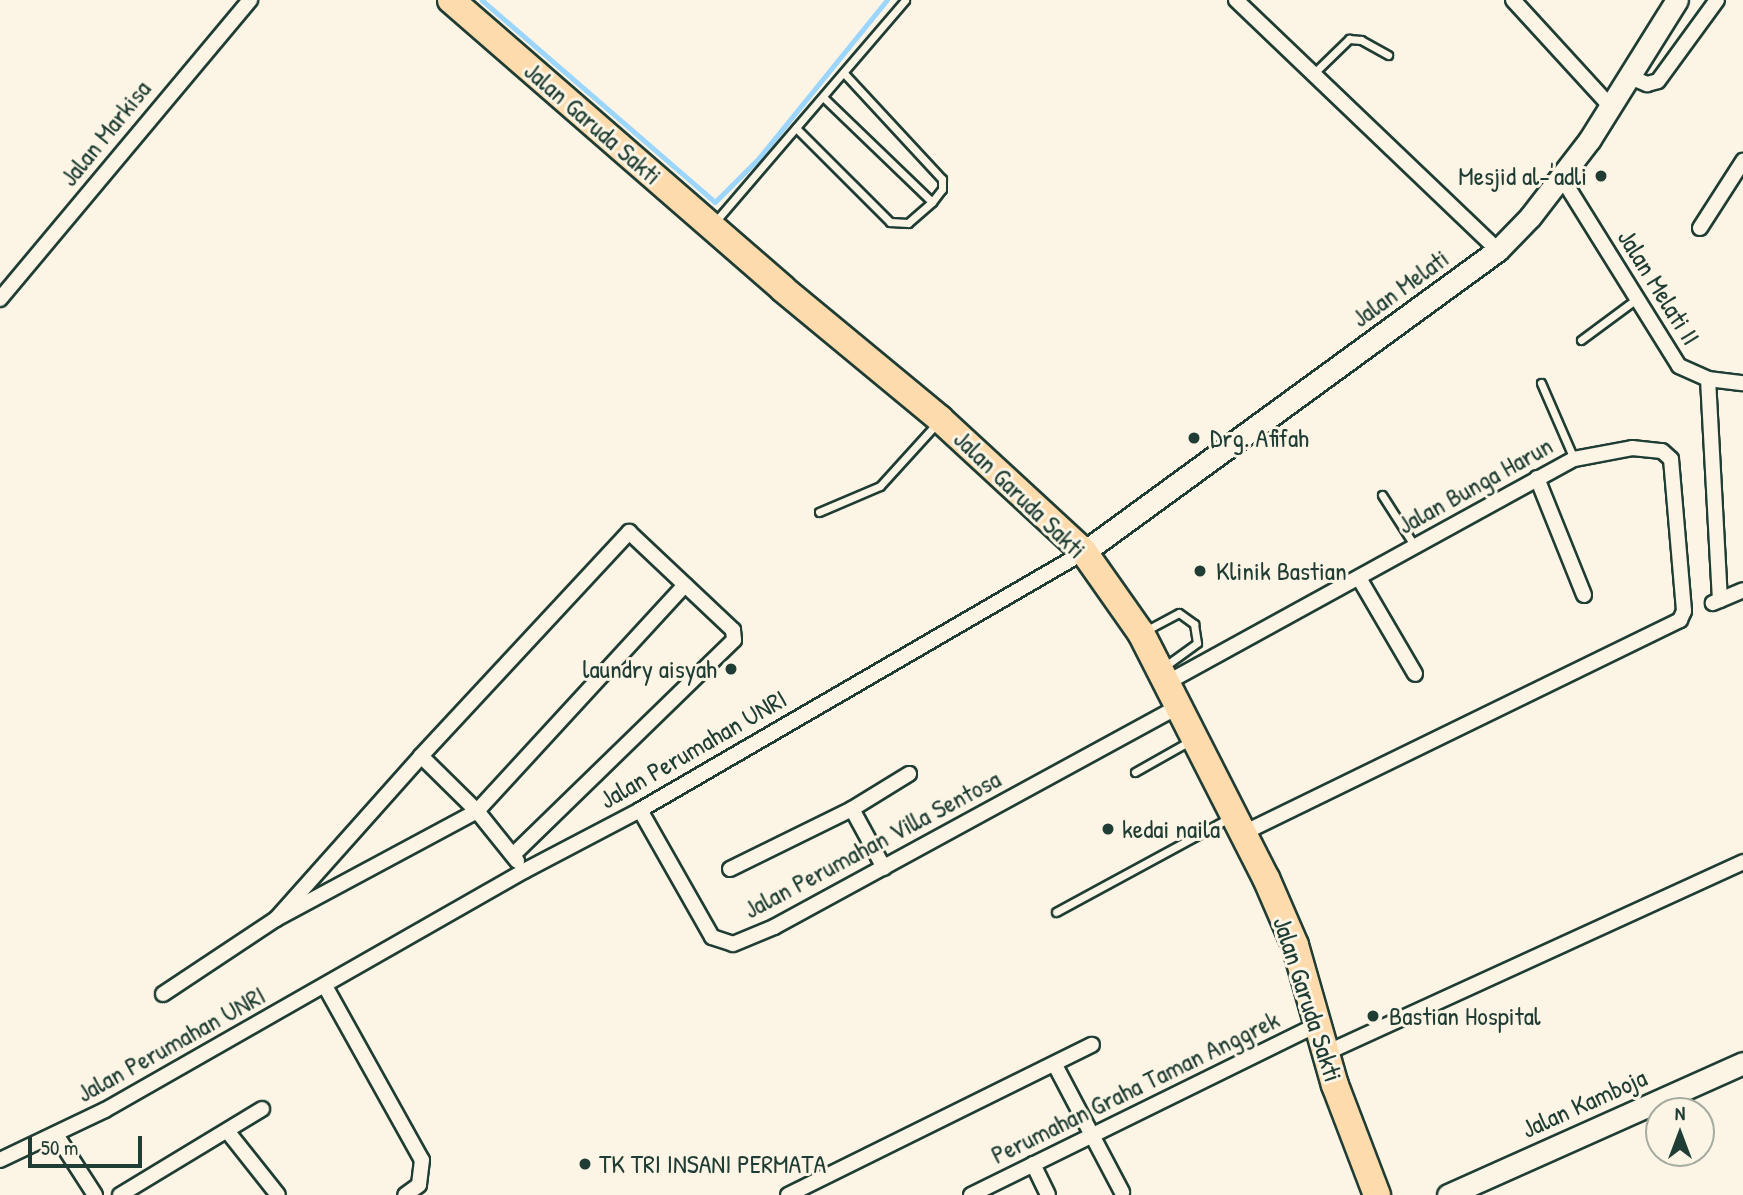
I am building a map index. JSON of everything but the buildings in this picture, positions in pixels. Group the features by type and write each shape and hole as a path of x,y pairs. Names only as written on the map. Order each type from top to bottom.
{"highway":[{"name":"Jalan Garuda Sakti","path":"451,0 940,419 1084,552 1141,633 1182,705 1296,945 1321,1023 1326,1053 1377,1195"}],"main road":[{"name":"Jalan Melati","path":"1084,552 1498,250 1562,178 1677,0"},
{"name":"Jalan Kamboja","path":"1448,1195 1743,1063"}],"street":[{"name":"Jalan Markisa","path":"0,299 250,0"},
{"path":"1236,0 1498,250"},
{"path":"1513,0 1610,106"},
{"path":"1628,76 1647,84 1658,81 1717,0"},
{"path":"1700,228 1743,161"},
{"name":"Jalan Melati II","path":"1562,178 1635,300 1679,366 1708,379 1743,383"},
{"path":"1708,379 1717,602 1743,590"},
{"name":"Jalan Bunga Harun","path":"1165,675 1359,578 1574,458 1632,448 1657,450 1669,456 1684,611 1680,620 1239,824"},
{"path":"1537,478 1584,595"},
{"path":"276,919 421,756 629,532 733,630 734,640 513,855"},
{"name":"Jalan Perumahan UNRI","path":"0,1160 57,1136 524,871 640,810 1084,552"},
{"path":"1359,578 1415,674"},
{"path":"163,994 276,919 477,811 685,584"},
{"name":"Jalan Perumahan Villa Sentosa","path":"640,810 712,937 723,943 733,944 774,927 1182,705"},
{"path":"421,756 477,811 524,871"},
{"path":"730,869 852,809 909,774"},
{"path":"852,809 884,868"},
{"path":"1326,1053 1743,862"},
{"path":"325,986 422,1160 419,1185 405,1195"},
{"name":"Perumahan Graha Taman Anggrek","path":"971,1195 1321,1023"},
{"path":"788,1195 1092,1045"},
{"path":"1055,1065 1122,1192"},
{"path":"120,1195 262,1110"},
{"path":"228,1132 278,1195"},
{"path":"57,1136 95,1195"},
{"path":"1033,1164 1048,1195"}],"lane":[{"path":"712,225 905,0"},
{"path":"1312,75 1349,39 1361,40 1388,55"},
{"path":"796,128 890,222 908,223 932,202 943,185 934,167 844,73"},
{"path":"823,97 932,202"},
{"path":"1581,340 1635,300"},
{"path":"1541,383 1574,458"},
{"path":"819,512 880,486 940,419"},
{"path":"1382,495 1414,545"},
{"path":"1141,633 1179,613 1194,624 1197,643 1165,675"},
{"path":"1135,772 1197,737"},
{"path":"1056,912 1239,824"}],"waterway":[{"path":"482,0 715,202 759,158 887,0"}],"place":[{"name":"Mesjid al-'adli","path":"1601,176"},
{"name":"Drg. Afifah","path":"1194,438"},
{"name":"Klinik Bastian","path":"1200,571"},
{"name":"laundry aisyah","path":"731,669"},
{"name":"kedai naila","path":"1108,829"},
{"name":"Bastian Hospital","path":"1373,1016"},
{"name":"TK TRI INSANI PERMATA","path":"585,1164"}]}
